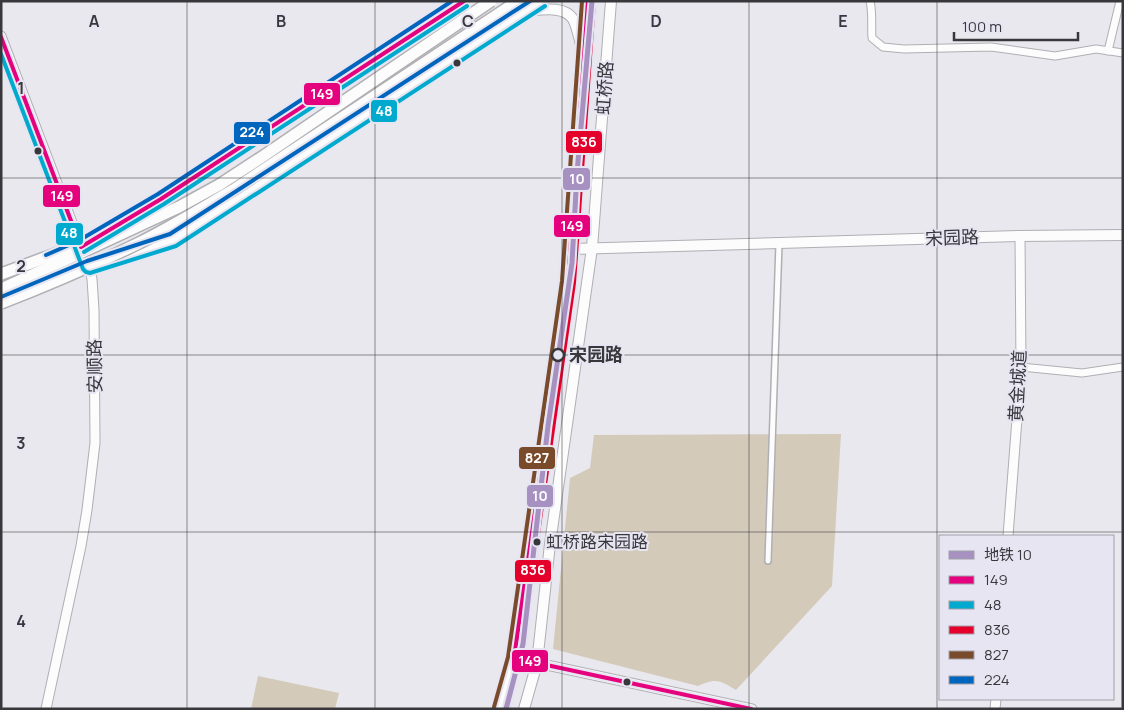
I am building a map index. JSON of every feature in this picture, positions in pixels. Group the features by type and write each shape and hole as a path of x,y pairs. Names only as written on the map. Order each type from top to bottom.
{"highway":[{"path":"1,289 179,207 218,185 262,158 491,1"},
{"path":"1,303 48,285 140,243 192,214 241,184 518,1"},
{"path":"1,274 179,207"}],"main road":[{"path":"1,281 81,247 169,194 464,1"},
{"path":"1,303 89,267 173,240 542,1"},
{"name":"虹桥路","path":"500,709 514,658 568,282 588,1"},
{"name":"虹桥路","path":"524,709 537,664 550,544 592,248 611,1"},
{"path":"526,12 552,10 567,13 574,20 584,55"},
{"name":"宋园路","path":"571,249 1123,234"}],"street":[{"path":"870,1 873,11 872,38 883,47 904,49 991,47 1055,56 1096,49 1123,53"},
{"path":"1108,51 1120,1"},
{"name":"安顺路","path":"1,36 92,279 96,443 81,546 46,709"},
{"name":"黄金城道","path":"1008,535 1020,367 1020,236"},
{"path":"768,561 778,244"},
{"path":"1020,367 1082,374 1123,367"},
{"path":"514,658 711,705 752,709"}],"shaded area":[{"path":"841,434 832,586 736,690 717,681 698,686 553,649 570,478 590,468 594,435"},
{"path":"258,676 339,693 335,709 251,709"}],"metro line":[{"name":"10","path":"506,709 523,644 548,426 572,263 577,173 592,1"}],"transit line":[{"name":"224","path":"46,255 78,241 158,194 452,1"},
{"name":"149","path":"1,37 81,247 161,199 464,1"},
{"name":"224","path":"1,297 87,261 170,234 530,1"},
{"name":"827","path":"494,707 508,657 562,281 582,1"},
{"name":"149","path":"588,1 568,282 514,658 751,709"},
{"name":"836","path":"507,709 520,659 574,283 594,1"},
{"name":"48","path":"84,252 164,204 467,6"},
{"name":"48","path":"1,54 83,269 90,273 176,246 545,6"}],"place":[{"name":"宋园路","path":"558,355"},
{"name":"虹桥路宋园路","path":"537,542"}]}
